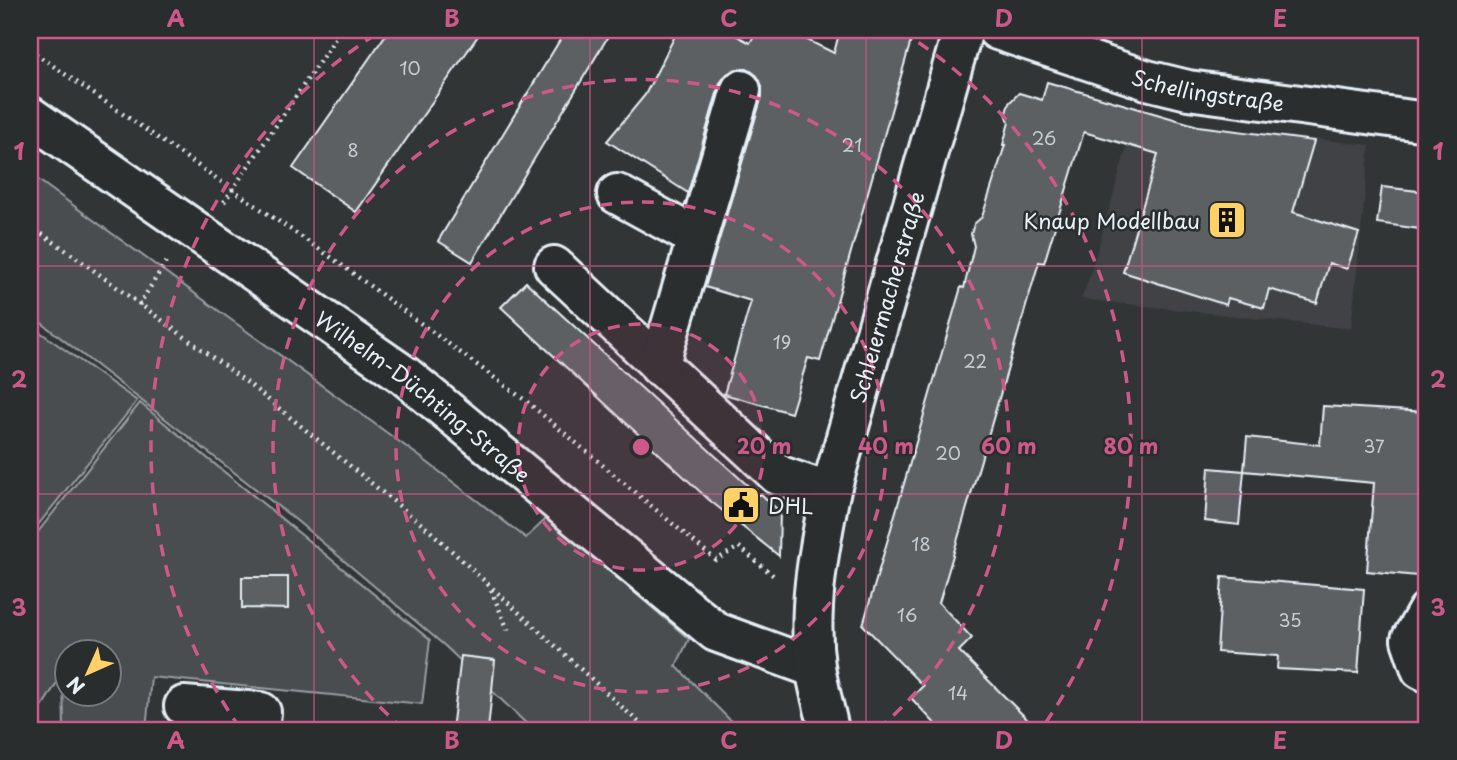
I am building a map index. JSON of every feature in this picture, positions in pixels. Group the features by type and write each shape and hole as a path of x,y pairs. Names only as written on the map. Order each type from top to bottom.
{"street":[{"name":"Schleiermacherstraße","path":"829,730 815,668 813,639 816,575 830,494 963,30"},
{"name":"Schellingstraße","path":"997,30 1147,80 1188,90 1427,122"},
{"path":"659,366 741,90"},
{"name":"Wilhelm-Düchting-Straße","path":"30,116 404,375 716,632 815,668"},
{"path":"617,194 697,238"},
{"path":"554,266 778,475 830,494"},
{"path":"1427,611 1411,640 1421,670 1427,672"},
{"path":"184,706 261,712 259,730"}],"path":[{"path":"202,235 341,30"},
{"path":"30,50 332,258 526,401 716,560 739,547 774,576 815,589"},
{"path":"30,226 248,384 429,530 647,730"},
{"path":"139,304 163,267"},
{"path":"489,586 508,630"}],"shaded area":[{"name":"Knaup Modellbau","path":"1138,108 1197,126 1370,145 1351,329 1081,299"},
{"path":"30,174 419,456 526,538 547,518 689,639 676,666 740,730 533,730 445,646 297,521 30,314"},
{"path":"30,325 137,401 30,535"},
{"path":"140,403 430,640 422,704 151,677 146,730 64,730 64,708 122,708 122,638 52,638 52,691 30,726 30,542"}],"building":[{"path":"389,30 482,30 356,212 293,168"},
{"path":"566,30 612,30 472,262 438,241"},
{"path":"678,30 726,30 750,43 757,30 787,30 834,53 840,30 914,30 820,361 808,358 791,413 724,394 751,301 705,287 762,96 762,86 757,76 748,69 737,69 727,74 720,83 688,193 607,141 645,95"},
{"path":"1047,82 1198,126 1314,141 1293,212 1359,233 1347,269 1329,263 1317,303 1269,289 1264,308 1228,298 1226,305 1123,272 1158,154 1084,132 1044,263 1039,262 939,603 972,638 959,651 1038,730 941,730 911,698 923,686 863,625 961,287 964,288 974,246 971,234 974,224 982,217 1005,145 1009,103 1019,93 1042,100"},
{"path":"1382,187 1427,192 1427,230 1377,223"},
{"path":"526,282 758,495 761,494 780,512 779,556 708,499 501,307"},
{"path":"1323,406 1427,412 1427,577 1367,571 1374,483 1244,471 1247,437 1320,445"},
{"path":"1209,468 1244,471 1239,525 1205,521"},
{"path":"242,577 288,577 288,609 242,608"},
{"path":"1222,577 1364,589 1358,673 1277,669 1278,656 1217,652"},
{"path":"461,656 495,660 488,730 452,730"}],"place":[{"name":"Knaup Modellbau","path":"1227,220"},
{"name":"DHL","path":"741,505"}]}
